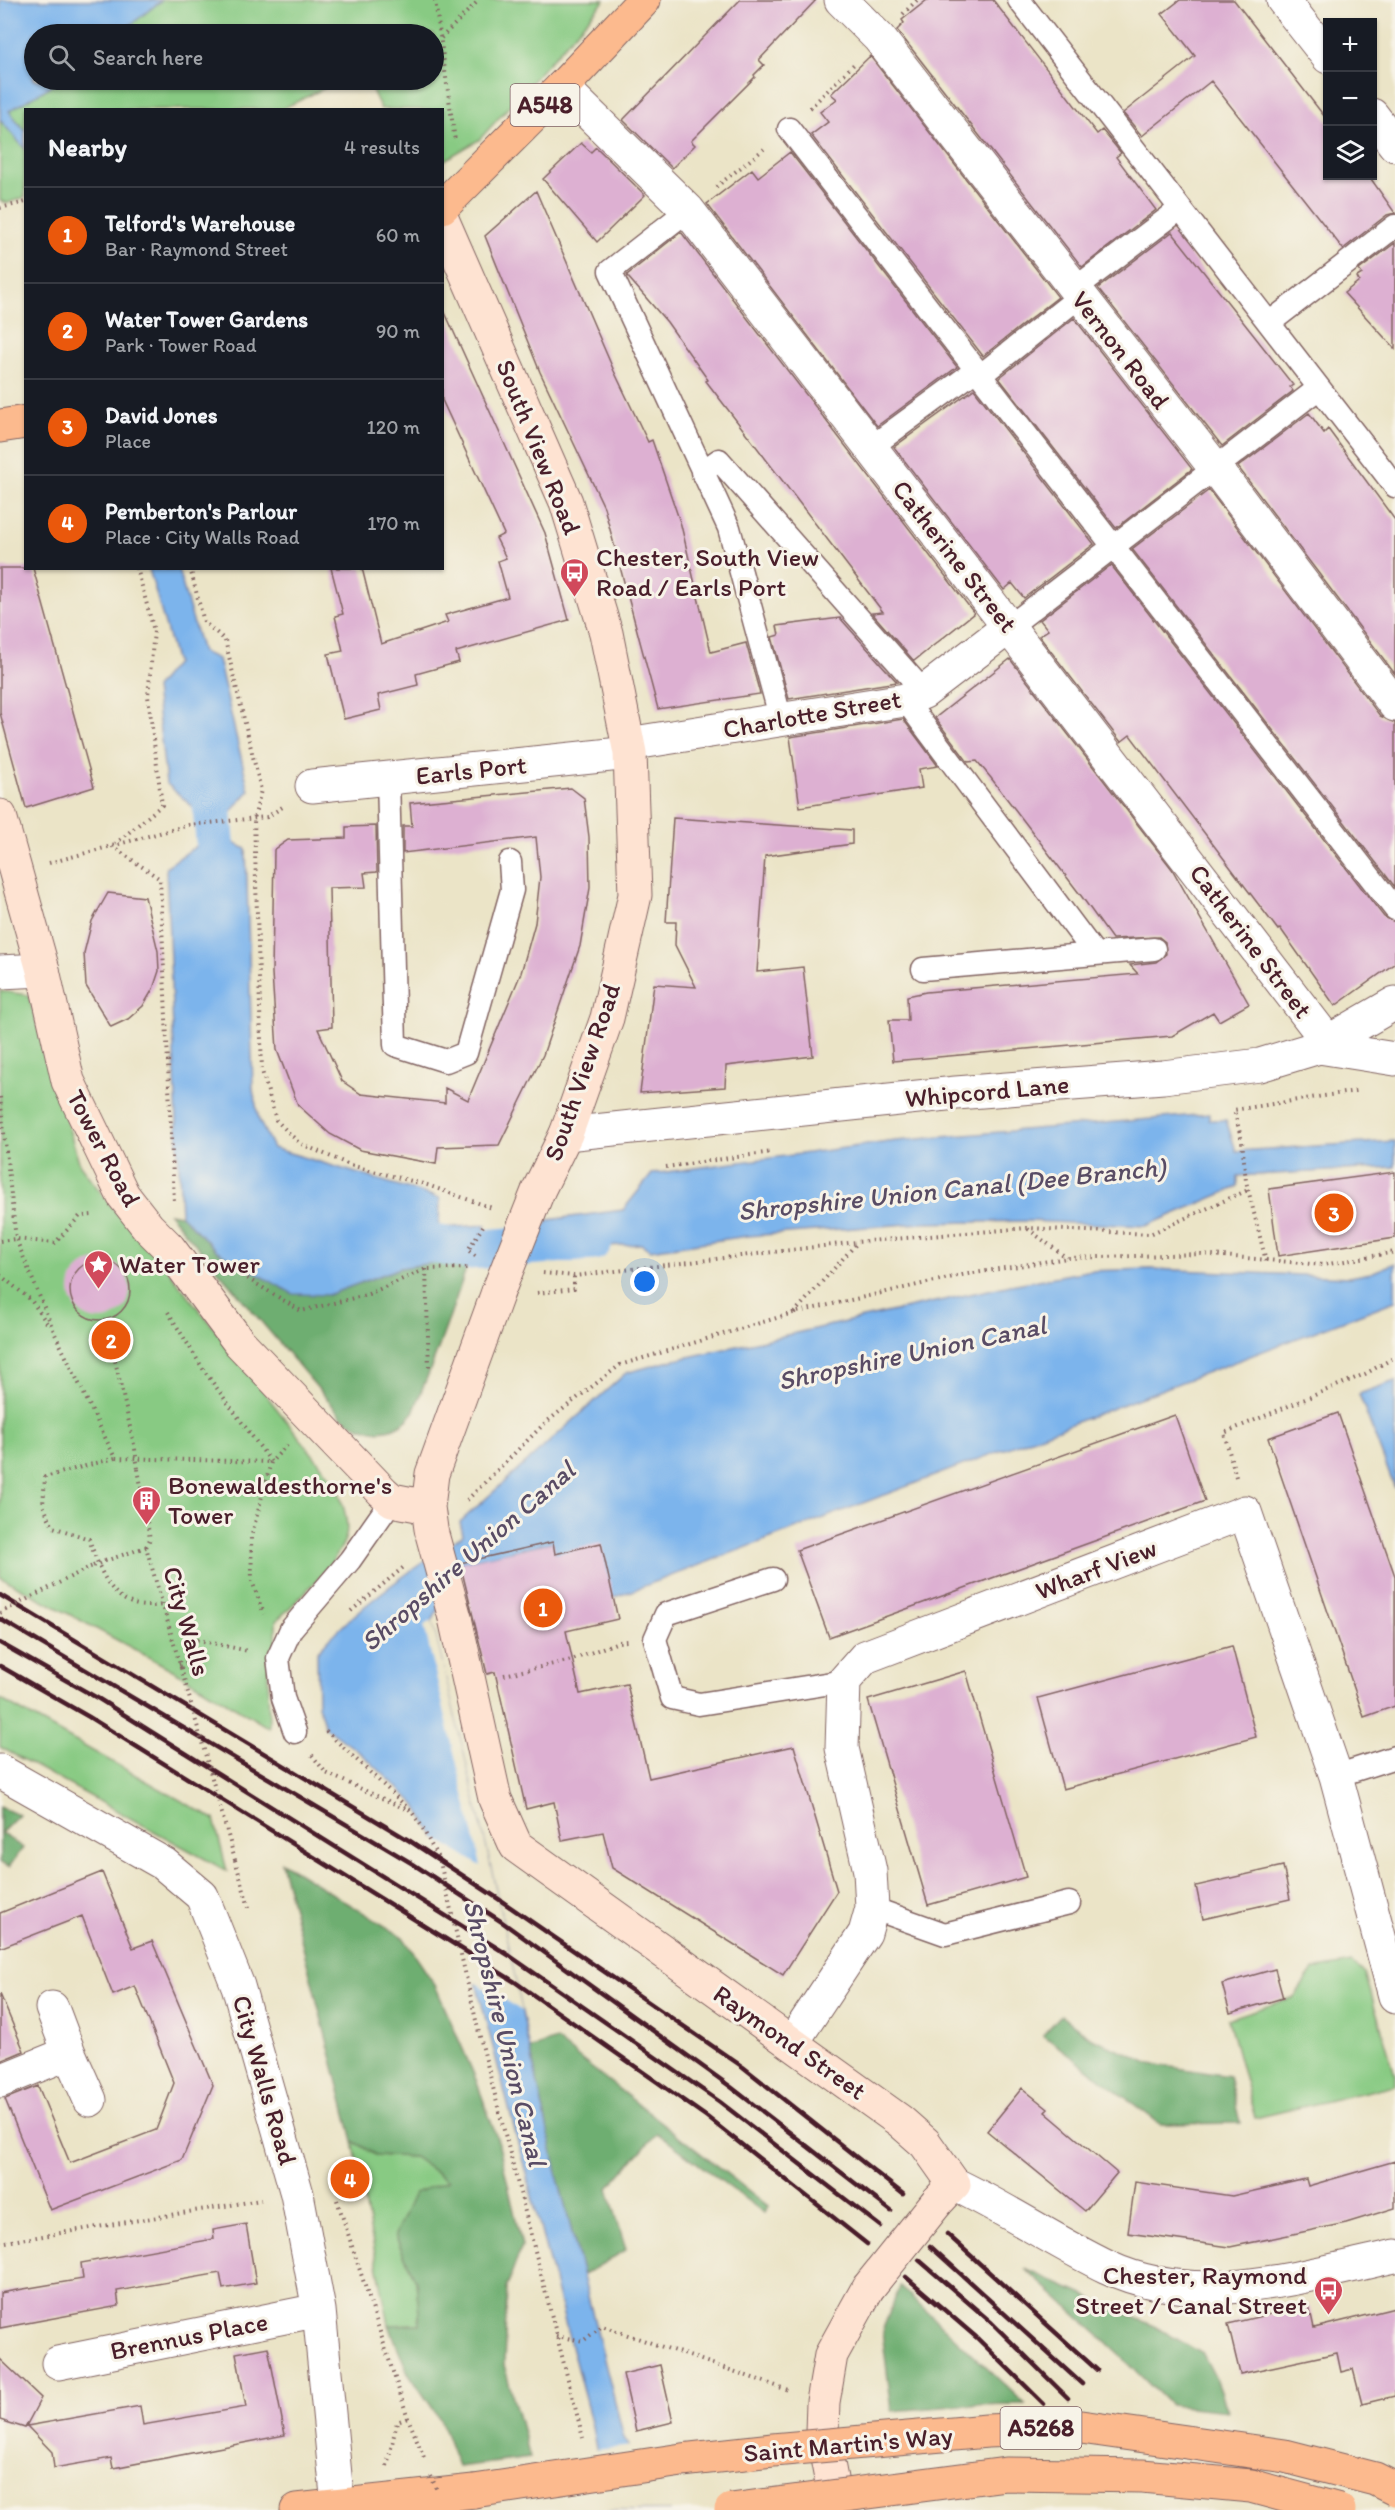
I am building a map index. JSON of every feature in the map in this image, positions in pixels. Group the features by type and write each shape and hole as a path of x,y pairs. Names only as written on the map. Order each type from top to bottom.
{"main road":[{"name":"A548","path":"444,205 562,87 644,0"},
{"path":"0,426 24,422"},
{"name":"Saint Martin's Way","path":"297,2510 474,2491 750,2452 987,2431 1081,2427 1285,2456 1375,2479 1395,2489"},
{"name":"Saint Martin's Way","path":"731,2510 1006,2474 1142,2476 1251,2486 1339,2510"}],"street":[{"name":"Vernon Road","path":"841,0 879,38 1076,294 1216,469 1395,705"},
{"path":"1283,0 1323,51"},
{"name":"Catherine Street","path":"562,87 688,210 1010,626 1324,1044"},
{"path":"1377,122 1395,145"},
{"name":"South View Road","path":"430,1521 432,1474 501,1284 538,1191 566,1134 607,1018 635,895 629,749 606,633 566,502 444,224"},
{"name":"Charlotte Street","path":"629,749 915,696 1010,626"},
{"name":"Earls Port","path":"312,786 629,749"},
{"name":"Tower Road","path":"0,816 43,970 68,1081 123,1195 148,1227 169,1248 239,1342 392,1500"},
{"path":"0,972 43,970"},
{"name":"Whipcord Lane","path":"566,1134 956,1093 1163,1077 1260,1065 1324,1044 1395,1003"},
{"path":"1324,1044 1395,1059"},
{"path":"392,1500 430,1521"},
{"path":"1245,1512 1336,1776 1390,1952 1395,1996"},
{"name":"Wharf View","path":"844,1680 865,1657 1245,1512"},
{"name":"Raymond Street","path":"430,1521 471,1682 495,1799 516,1846 900,2121 924,2144 946,2193 1001,2207 1109,2268 1155,2283 1191,2288 1269,2283 1395,2256"},
{"path":"792,2043 865,1933 872,1908 870,1872 842,1748 844,1680"},
{"name":"City Walls Road","path":"0,1771 164,1864 202,1896 238,1986 297,2194 319,2310 338,2506"},
{"path":"52,2008 90,2100"},
{"path":"0,2081 69,2053"},
{"path":"837,2510 822,2432 823,2402 831,2355 868,2288 946,2193"},
{"name":"Brennus Place","path":"58,2363 319,2310"}],"lane":[{"path":"1019,0 1395,486"},
{"path":"789,129 1395,909"},
{"path":"871,447 978,373 1180,209"},
{"path":"688,210 610,271 729,528 781,720"},
{"path":"1269,323 1395,226"},
{"path":"1010,626 1319,388"},
{"path":"702,471 719,460 915,696 1095,954"},
{"path":"388,778 395,1045 446,1061 466,1053 512,891 510,862"},
{"path":"923,969 1154,949"},
{"path":"295,1732 282,1698 278,1658 291,1629 350,1560 392,1500"},
{"path":"773,1579 666,1614 655,1639 672,1698 699,1704 844,1680"},
{"path":"1336,1776 1395,1757"},
{"path":"872,1908 945,1934 1069,1903"}],"path":[{"path":"435,0 439,24"},
{"path":"444,36 478,0"},
{"path":"688,210 789,129 879,38"},
{"path":"444,58 456,136 453,147"},
{"path":"0,208 24,202"},
{"path":"112,846 162,806 148,696 154,631 138,570"},
{"path":"191,570 204,622 225,640 261,790 254,819 262,1071 276,1120 299,1143 350,1165 427,1185 494,1208"},
{"path":"17,872 189,825 254,819"},
{"path":"112,846 160,879 175,1195 169,1248"},
{"path":"1266,1261 1248,1190 1242,1141 1233,1110 1359,1091"},
{"path":"0,1097 16,1239 55,1334 115,1458"},
{"path":"541,1273 574,1276 857,1242 1027,1228 1150,1234 1248,1190"},
{"path":"0,1241 16,1239 55,1242 80,1216 99,1215"},
{"path":"1027,1228 1067,1258"},
{"path":"793,1313 857,1242"},
{"path":"462,1504 545,1424 620,1365 793,1313 962,1275 1067,1258 1201,1254 1323,1265 1395,1252"},
{"path":"224,1264 301,1311 366,1296 426,1269 501,1284 574,1289 574,1276"},
{"path":"0,1275 31,1300 55,1334"},
{"path":"163,1303 205,1372 271,1462"},
{"path":"106,1320 135,1449 150,1539 146,1546"},
{"path":"1245,1512 1224,1433 1365,1374 1395,1357"},
{"path":"180,1666 196,1660 190,1638 278,1658 276,1644 252,1581 251,1538 271,1462 315,1420"},
{"path":"162,1605 149,1607 130,1603 116,1595 101,1572 89,1539 54,1527 43,1505 45,1477 115,1458 271,1462"},
{"name":"City Walls","path":"0,1613 91,1567 146,1546 235,1860"},
{"path":"349,1612 391,1576"},
{"path":"471,1682 572,1660 618,1641 655,1639"},
{"path":"319,1725 411,1811 422,1825 440,1862 478,2029 583,2439"},
{"path":"295,1732 326,1773 411,1811"},
{"path":"334,2188 348,2183"},
{"path":"0,2243 297,2194"},
{"path":"556,2336 583,2341 602,2326 823,2402"},
{"path":"386,2466 398,2422 408,2418"},
{"path":"414,2430 431,2476"}],"green space":[{"path":"162,0 605,0 479,140 444,160 444,108 381,108 372,90 444,90 444,24 132,24"},
{"path":"44,90 321,90 284,108 24,108 24,130 9,111"},
{"path":"0,120 24,148 24,197 8,203 0,201"},
{"path":"0,991 28,995 80,1165 114,1210 149,1246 336,1484 343,1504 347,1533 341,1549 325,1571 276,1621 276,1644 268,1677 269,1728 180,1674 0,1577"},
{"path":"169,1213 181,1215 217,1251 328,1295 400,1268 470,1257 436,1355 410,1417 394,1428 377,1431 360,1427 343,1418"},
{"path":"0,1699 214,1819 227,1871 0,1747"},
{"path":"0,1807 19,1815 1,1833 23,1848 9,1867 0,1863"},
{"path":"281,1862 403,1937 435,1985 475,2077 498,2141 522,2246 507,2286 504,2365 530,2458 458,2467 440,2419 407,2371 389,2325 420,2324 416,2281 395,2235 414,2193 448,2181 414,2157 375,2155 353,2141"},
{"path":"1351,1963 1365,1973 1395,2075 1395,2085 1255,2118 1228,2019 1294,1997 1313,1970"},
{"path":"1061,2015 1090,2037 1151,2064 1229,2076 1240,2123 1160,2124 1043,2035"},
{"path":"556,2040 768,2206 764,2213 657,2133 608,2188 626,2250 583,2275 558,2178 530,2049"},
{"path":"353,2141 375,2155 414,2157 448,2181 395,2235 416,2281 420,2324 389,2325"},
{"path":"1025,2269 1156,2327 1203,2354 1217,2381 1228,2411 1170,2405 1116,2351"},
{"path":"900,2286 1025,2404 966,2405 892,2411 882,2331"}],"water":[{"path":"0,0 162,0 132,24 24,24 24,90 44,90 9,111 24,130 24,148 0,120"},
{"path":"149,570 178,570 202,652 218,659 249,791 229,814 201,814 166,783 155,688 176,663"},
{"path":"232,833 234,843 246,849 253,1090 259,1120 273,1148 440,1198 439,1228 486,1225 470,1257 400,1268 328,1295 293,1294 217,1251 181,1215 166,867 202,842 203,834"},
{"path":"1209,1114 1209,1120 1226,1120 1236,1151 1395,1141 1395,1167 1238,1176 1238,1187 1146,1226 1027,1221 922,1223 748,1236 650,1250 641,1244 538,1250 548,1220 623,1210 652,1174 896,1141"},
{"name":"Shropshire Union Canal","path":"1395,1263 1395,1301 613,1598 555,1554 552,1542 460,1563 432,1622 490,1864 558,2178 624,2438 670,2510 607,2510 592,2426 441,1848 415,1804 363,1755 325,1727 318,1705 317,1652 368,1604 463,1535 460,1522 626,1373 666,1362 1011,1285 1087,1271 1151,1269 1350,1277 1371,1273"},
{"path":"1395,1381 1395,1489 1359,1394"}],"pier":[{"path":"432,1621 490,1864 522,2011 473,1981 438,1849 430,1835 481,1866 424,1625"},
{"path":"633,2446 673,2510 604,2510 594,2450"}],"building":[{"path":"740,0 816,0 759,60 764,65 754,75 755,77 691,141 695,145 672,168 623,120"},
{"path":"927,0 993,0 1097,134 1102,130 1121,153 1116,157 1156,210 1082,267 897,30 904,23 902,20"},
{"path":"1180,0 1234,0 1323,115 1323,180 1372,180 1395,213 1387,215 1343,249 1211,81 1142,136 1123,113 1195,56 1162,14"},
{"path":"870,56 1058,297 983,356 811,135 828,122 820,112 837,99 831,94"},
{"path":"581,143 591,152 596,147 645,195 597,242 543,179"},
{"path":"790,152 957,367 877,426 707,204 752,169 758,177"},
{"path":"536,191 614,371 648,442 652,440 681,525 711,652 746,643 760,694 658,709 604,507 540,372 485,236"},
{"path":"681,232 974,613 914,661 872,613 883,612 706,381 708,380 667,322 628,277 627,275"},
{"path":"1172,232 1293,385 1290,387 1293,391 1222,446 1098,288"},
{"path":"1395,243 1395,349 1344,293 1359,281 1357,277 1362,274 1359,270"},
{"path":"444,310 545,533 569,620 456,652 459,662 416,674 418,685 378,695 381,710 344,719 328,654 343,651 335,616 343,614 332,570 362,570 381,644 448,622 445,615 508,597 498,561 506,558 496,538 504,534 444,404"},
{"path":"1074,318 1192,469 1116,528 999,378"},
{"path":"974,389 1094,544 1024,598 1012,583 1004,590 894,447"},
{"path":"1309,413 1324,433 1328,429 1395,520 1395,674 1238,467"},
{"path":"1209,490 1380,716 1395,723 1395,887 1132,549"},
{"path":"1111,565 1384,917 1395,922 1395,963 1335,1006 1280,928 1278,930 1130,735 1121,742 1039,636 1048,630 1040,620"},
{"path":"0,568 24,568 24,570 34,570 94,787 26,808 0,713"},
{"path":"840,618 897,682 789,699 772,637 779,635 777,626"},
{"path":"1010,659 1172,869 1249,1004 1219,1021 1213,1012 1172,1036 893,1061 889,1020 908,1020 907,996 926,992 1138,974 1130,965 1156,962 1166,954 1165,942 1159,937 1112,939 991,778 977,761 968,762 935,718"},
{"path":"903,719 938,766 919,769 922,788 800,807 790,737"},
{"path":"571,788 584,798 589,837 590,888 580,946 543,1055 499,1145 438,1147 436,1164 360,1150 330,1134 298,1105 277,1050 272,973 274,850 288,840 346,838 346,827 376,826 377,872 364,873 366,887 329,888 332,1027 318,1029 342,1081 361,1094 445,1103 445,1088 468,1100 521,973 535,923 540,877 536,837 403,853 403,826 412,826 410,803"},
{"path":"673,818 852,830 852,844 765,856 757,972 803,967 813,1056 726,1066 725,1087 640,1093 654,984 696,987 675,945 676,922 666,922"},
{"path":"108,893 145,897 158,951 159,971 153,989 143,1006 128,1019 111,1027 86,986 84,953 92,921"},
{"path":"1395,1172 1395,1238 1278,1256 1269,1189"},
{"path":"100,1260 117,1265 125,1273 130,1290 125,1307 117,1315 100,1320 83,1315 75,1307 70,1290 75,1273 83,1265"},
{"path":"1338,1413 1395,1576 1395,1706 1364,1717 1268,1438"},
{"path":"1175,1415 1205,1501 829,1637 797,1550"},
{"path":"553,1542 555,1554 601,1543 618,1619 566,1631 580,1694 627,1684 649,1778 794,1746 837,1891 783,1975 612,1868 603,1832 562,1840 554,1802 526,1809 495,1672 487,1674 460,1563"},
{"path":"1232,1646 1256,1737 1063,1789 1038,1698"},
{"path":"966,1671 1026,1877 928,1905 868,1700"},
{"path":"1283,1866 1290,1899 1203,1919 1196,1886"},
{"path":"102,1872 133,1948 152,1941 213,2085 182,2160 50,2210 5,2099 38,2086 70,2163 156,2130 174,2083 135,1986 113,1995 82,1916 0,1948 0,1913"},
{"path":"1275,1969 1283,1998 1230,2013 1222,1984"},
{"path":"0,1994 24,2051 0,2061"},
{"path":"1022,2088 1048,2109 1045,2112 1117,2173 1085,2211 987,2131"},
{"path":"1395,2161 1395,2208 1346,2223 1230,2247 1128,2233 1135,2182 1232,2196 1306,2179 1308,2186"},
{"path":"246,2224 256,2283 223,2289 220,2273 117,2291 119,2306 0,2328 0,2293 83,2279 81,2263 214,2239 213,2230"},
{"path":"1309,2305 1314,2328 1395,2308 1395,2396 1362,2404 1353,2369 1341,2372 1337,2353 1240,2374 1228,2324"},
{"path":"268,2347 285,2435 113,2468 111,2458 54,2468 52,2452 27,2426 140,2406 143,2425 246,2407 236,2353"},
{"path":"0,2359 41,2398 25,2428 0,2420"},
{"path":"660,2365 673,2422 636,2431 623,2374"}],"waterway":[{"name":"Shropshire Union Canal (Dee Branch)","path":"208,762 219,885"},
{"name":"Shropshire Union Canal (Dee Branch)","path":"422,1242 468,1250 593,1241"}],"railway":[{"path":"0,1595 410,1841 497,1898 743,2067 903,2194"},
{"path":"0,1619 413,1864 502,1922 731,2087 891,2211"},
{"path":"0,1643 99,1699 510,1956 720,2102 880,2226"},
{"path":"0,1666 89,1717 515,1982 707,2117 867,2244"},
{"path":"947,2234 1097,2370"},
{"path":"930,2246 1082,2384"},
{"path":"919,2260 992,2323 1068,2398"},
{"path":"906,2277 976,2337 1044,2404"}],"place":[{"name":"Chester, South View Road / Earls Port","path":"575,598"},
{"name":"David Jones","path":"1334,1213"},
{"name":"Water Tower","path":"98,1290"},
{"name":"Water Tower Gardens","path":"111,1340"},
{"name":"Bonewaldesthorne's Tower","path":"147,1526"},
{"name":"Telford's Warehouse","path":"543,1608"},
{"name":"Pemberton's Parlour","path":"350,2179"},
{"name":"Chester, Raymond Street / Canal Street","path":"1328,2316"}]}
